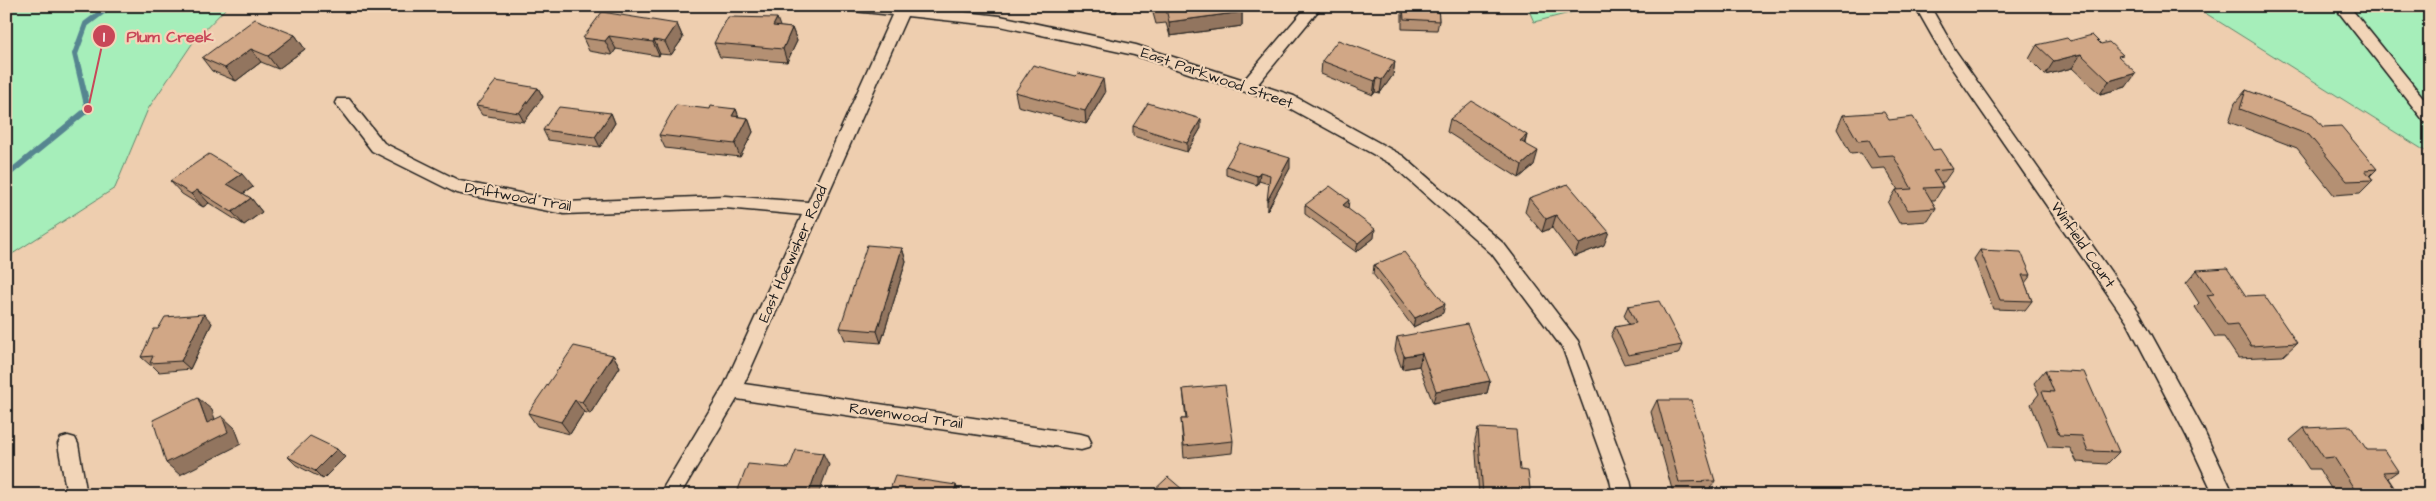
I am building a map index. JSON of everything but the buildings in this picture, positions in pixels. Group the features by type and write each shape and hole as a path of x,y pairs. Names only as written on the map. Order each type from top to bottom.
{"street":[{"name":"East Parkwood Street","path":"854,6 903,8 1000,21 1136,50 1288,100 1397,160 1498,249 1571,346 1620,480 1623,495"},
{"path":"1248,86 1315,6"},
{"name":"Winfield Court","path":"1922,6 1949,52 2133,316 2224,495"},
{"path":"2341,6 2430,117"},
{"name":"East Hoewisher Road","path":"668,495 732,390 903,8"},
{"name":"Driftwood Trail","path":"343,103 378,147 456,187 564,208 725,202 813,209"},
{"name":"Ravenwood Trail","path":"732,390 1081,442"},
{"path":"68,444 76,495"}],"green space":[{"path":"6,6 228,6 194,41 148,109 115,188 6,258"},
{"path":"1527,6 1597,6 1534,22"},
{"path":"2194,6 2430,6 2430,154"}],"waterway":[{"path":"6,176 88,109 75,54 86,24 110,6"}],"place":[{"name":"Plum Creek","path":"88,109"}]}
